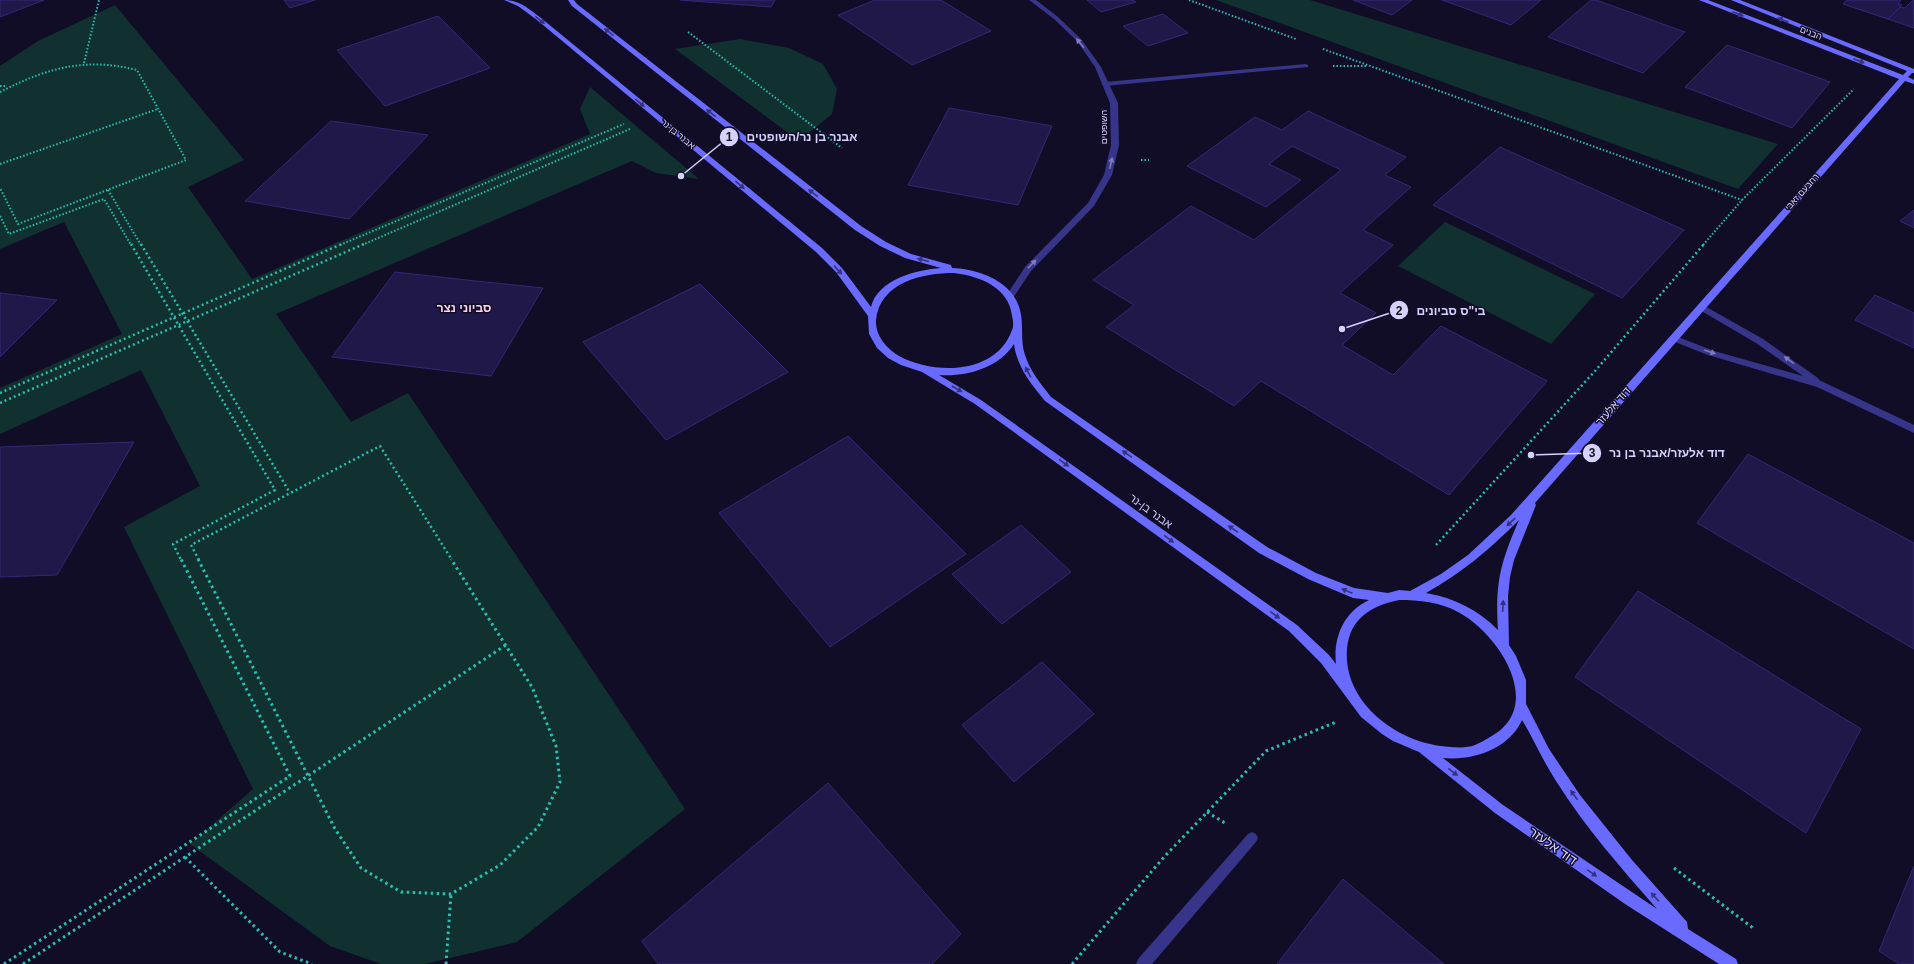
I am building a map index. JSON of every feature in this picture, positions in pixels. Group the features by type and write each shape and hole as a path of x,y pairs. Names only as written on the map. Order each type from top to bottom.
{"street":[{"name":"אבנר בן-נר","path":"507,0 520,5 539,19 819,250 839,270 872,315"},
{"path":"571,0 574,5 858,228 883,244 908,256 984,277 1002,288 1010,296 1018,312 1019,350 1028,374 1048,399 1263,550 1312,576 1353,593 1386,597 1412,595 1438,599 1463,609 1485,625 1504,645 1515,664 1522,686 1522,707 1513,727 1498,742 1476,751 1450,754 1422,748 1401,740 1381,727 1364,711 1349,690 1341,666 1341,642 1349,621 1364,606 1386,597"},
{"name":"השופטים","path":"1010,296 1028,269 1091,204 1108,175 1115,145 1114,103 1098,67 1079,40 1056,18 1032,0"},
{"name":"הבנים","path":"1702,0 1914,82"},
{"name":"הבנים","path":"1734,0 1912,71"},
{"path":"1105,84 1306,66"},
{"path":"1903,78 1912,71"},
{"name":"רחבעם זאבי","path":"1658,355 1903,78"},
{"path":"961,270 937,270 913,275 893,285 879,298 872,315 873,333 883,349 901,362 923,370 950,372 976,367 998,356 1008,347 1018,330"},
{"path":"1701,307 1746,332 1788,359 1820,384"},
{"path":"1673,338 1711,352 1820,384 1914,429"},
{"name":"דוד אלעזר","path":"1412,595 1445,577 1472,558 1516,518 1658,355"},
{"name":"אבנר בן-נר","path":"923,370 978,402 1293,628 1325,659 1349,690"},
{"name":"דוד אלעזר","path":"1504,645 1502,609 1506,569 1516,539 1537,493"},
{"name":"דוד אלעזר","path":"1522,707 1544,752 1572,793 1619,857 1690,936"},
{"name":"דוד אלעזר","path":"1422,748 1499,809 1630,899 1690,936 1723,962"},
{"path":"1143,964 1252,838"}],"path":[{"path":"84,63 99,0"},
{"path":"1189,0 1298,40"},
{"path":"688,32 842,148"},
{"path":"1320,48 1742,200"},
{"path":"0,92 49,69 84,63 118,64 137,70 186,160 18,224 0,188"},
{"path":"1306,66 1371,66"},
{"path":"0,86 9,87"},
{"path":"1435,546 1595,370 1742,200 1857,86"},
{"path":"0,164 158,109"},
{"path":"0,393 172,317 655,115"},
{"path":"0,403 655,115"},
{"path":"1134,160 1149,160"},
{"path":"108,190 290,493"},
{"path":"0,216 9,234 104,199 177,326 275,490 173,544 290,776 4,964"},
{"path":"380,446 506,644 532,687 556,746 560,782 538,826 500,865 451,894 401,892 361,868 335,829 191,545 380,446"},
{"path":"23,964 506,644"},
{"path":"1072,964 1164,857 1266,751 1364,711"},
{"path":"184,857 280,952 312,964"},
{"path":"1667,863 1752,928"},
{"path":"446,964 451,894"}],"green space":[{"path":"1216,0 1310,0 1778,144 1738,189"},
{"path":"115,5 244,160 188,187 252,279 590,134 580,109 590,87 699,179 656,173 632,161 276,314 351,422 408,393 685,809 517,942 425,964 381,964 330,946 190,844 253,789 124,527 200,486 141,370 0,434 0,388 122,334 64,222 0,249 0,66 38,41"},
{"path":"740,39 789,48 823,64 837,89 832,114 799,141 675,49"},
{"path":"1445,222 1595,294 1551,344 1398,266"}],"building":[{"path":"0,0 44,0 0,17"},
{"path":"284,0 315,0 290,8"},
{"path":"680,0 775,0 771,7"},
{"path":"875,0 941,0 991,31 912,65 838,15"},
{"path":"1087,0 1133,0 1136,2 1101,12"},
{"path":"1353,0 1412,0 1392,15"},
{"path":"1442,0 1541,0 1511,25"},
{"path":"1591,0 1596,0 1685,32 1643,73 1548,37"},
{"path":"1847,0 1901,0 1898,4 1902,5 1888,19 1843,4"},
{"path":"1913,0 1914,28 1888,19 1900,7 1905,8"},
{"path":"1163,14 1188,33 1148,46 1123,26"},
{"path":"438,16 490,68 385,106 337,50"},
{"path":"1727,45 1830,82 1792,128 1685,87"},
{"path":"949,108 1052,126 1018,205 908,185"},
{"path":"1308,111 1406,157 1385,175 1411,187 1363,230 1393,245 1340,293 1376,313 1342,345 1393,375 1441,326 1547,381 1449,495 1261,381 1234,406 1106,327 1134,305 1093,280 1191,206 1254,240 1341,170 1292,146 1269,164 1301,180 1266,207 1187,166 1255,117 1282,130"},
{"path":"331,121 428,135 349,219 245,201"},
{"path":"1500,147 1684,230 1622,298 1433,205"},
{"path":"1914,210 1914,228 1900,221"},
{"path":"395,272 543,288 491,376 332,357"},
{"path":"700,284 788,372 666,440 583,342"},
{"path":"0,293 57,300 0,357"},
{"path":"1875,295 1914,313 1914,348 1855,320"},
{"path":"848,436 966,554 830,647 719,513"},
{"path":"134,442 57,575 0,577 0,447"},
{"path":"1748,454 1914,543 1914,649 1697,523"},
{"path":"1021,525 1071,572 1002,624 952,574"},
{"path":"1638,591 1861,729 1806,833 1575,677"},
{"path":"1042,662 1094,714 1014,782 962,725"},
{"path":"828,783 961,934 932,964 658,964 642,941"},
{"path":"1914,866 1914,964 1899,964 1879,951"},
{"path":"1343,879 1444,964 1277,964"}],"place":[{"name":"אבנר בן נר/השופטים","path":"681,176"},
{"name":"בי\"ס סביונים","path":"1342,329"},
{"name":"דוד אלעזר/אבנר בן נר","path":"1531,455"}],"district":[{"name":"סביוני נצר","path":"464,308"}]}
